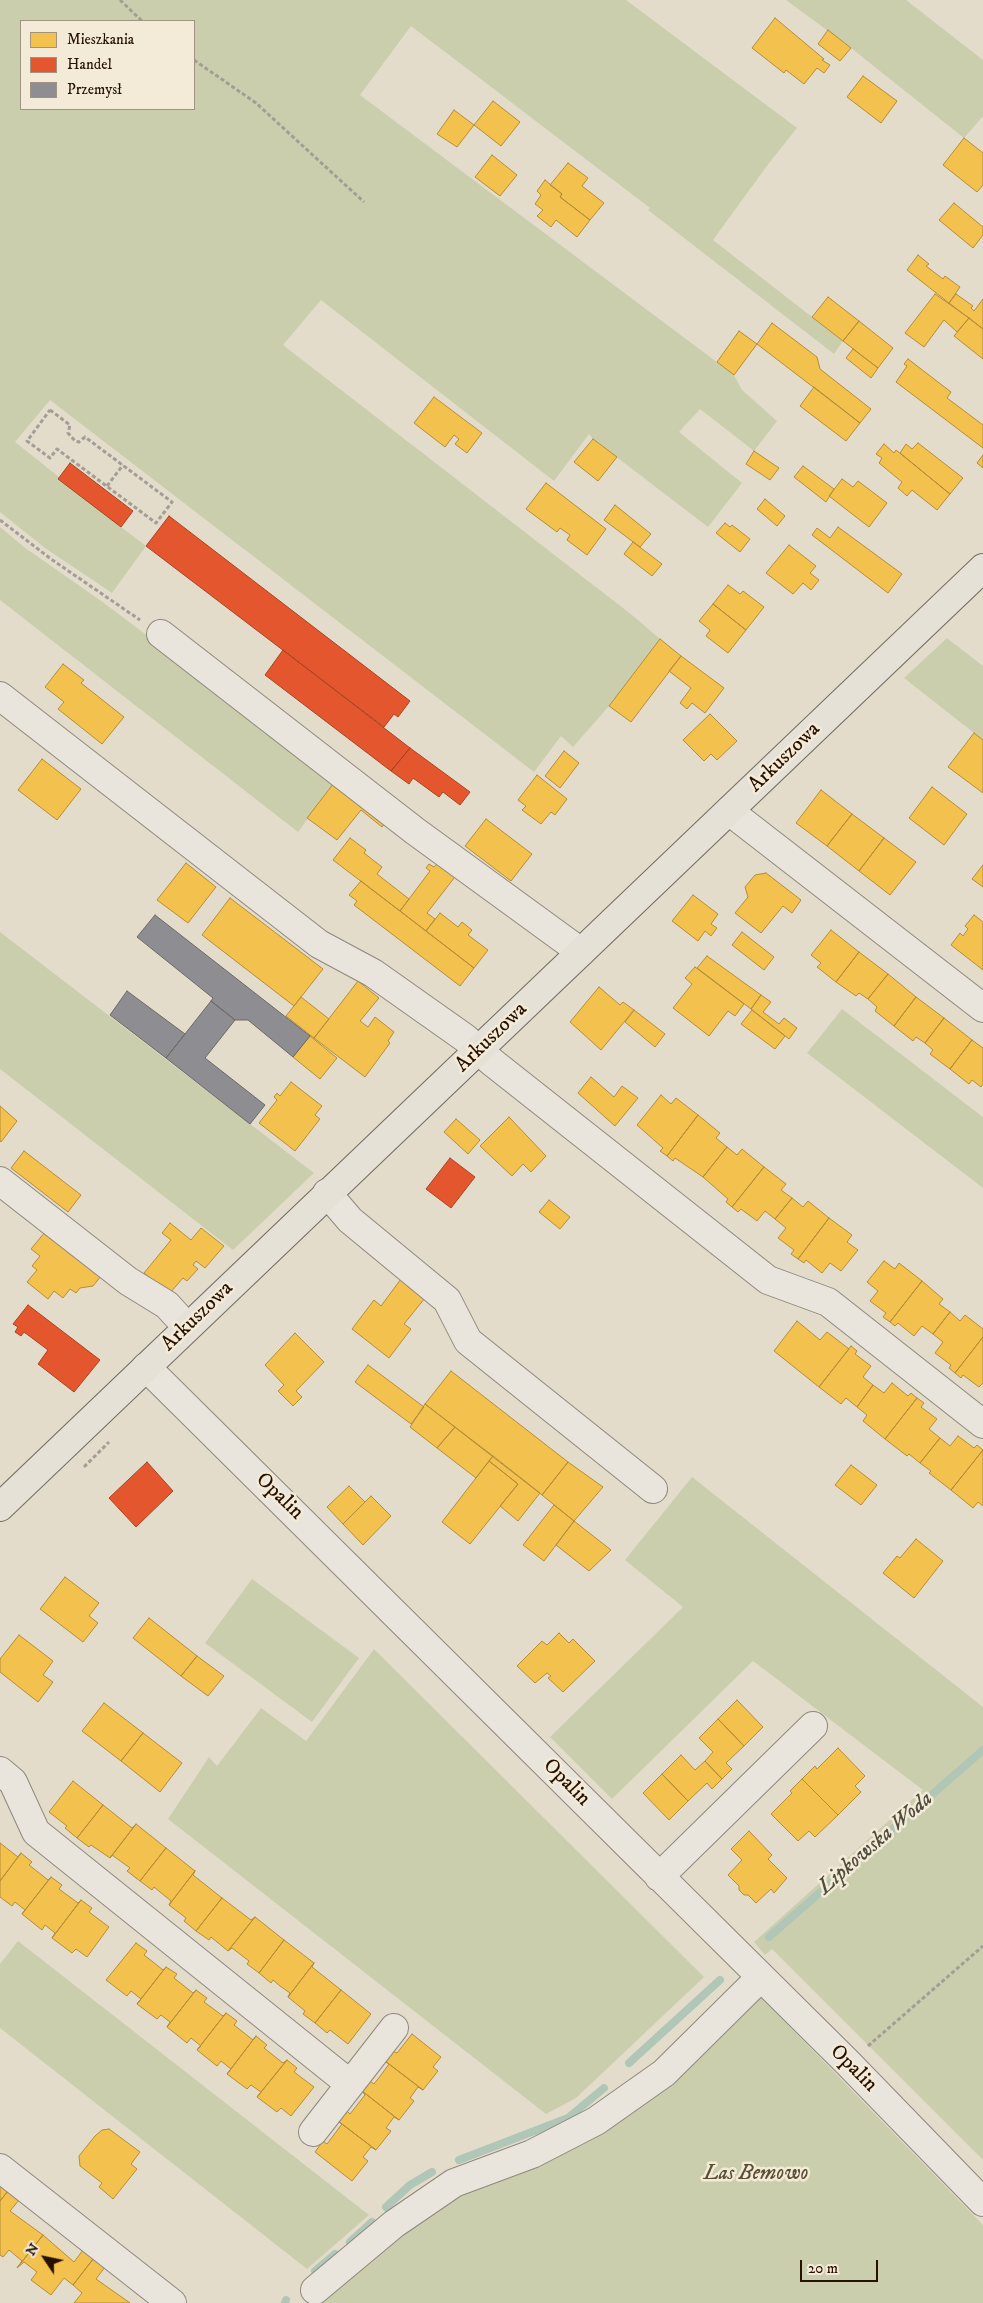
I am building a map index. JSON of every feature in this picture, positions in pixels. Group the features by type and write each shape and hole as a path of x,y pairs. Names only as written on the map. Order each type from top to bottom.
{"main road":[{"name":"Arkuszowa","path":"0,1507 983,568"}],"street":[{"path":"161,634 415,832 580,952"},
{"path":"0,696 319,944 373,973 438,1017 768,1280 828,1302 983,1424"},
{"path":"730,810 983,1008"},
{"path":"0,1180 128,1281 166,1305 187,1327"},
{"path":"327,1193 350,1220 447,1300 468,1341 653,1489"},
{"name":"Opalin","path":"146,1367 326,1543 760,1978 848,2063 983,2202"},
{"path":"660,1877 813,1726"},
{"path":"0,1771 13,1782 36,1832 350,2084"},
{"path":"314,2290 394,2224 454,2183 532,2154 604,2116 664,2073 760,1978"},
{"path":"313,2132 394,2028"},
{"path":"0,2168 172,2303"}],"path":[{"path":"120,0 141,20"},
{"path":"195,61 256,103 364,202"},
{"path":"50,410 70,425 68,433 75,441 78,442 86,437 123,465 172,502 156,523 57,449 50,458 27,441 50,410"},
{"path":"107,486 123,465"},
{"path":"0,520 51,559 161,634"},
{"path":"848,2063 983,1946"}],"green space":[{"path":"0,0 626,0 797,128 713,240 843,341 834,354 648,210 650,208 411,26 360,95 734,375 742,390 777,421 754,451 700,409 679,432 742,483 708,527 589,434 554,481 321,300 283,345 632,615 660,639 609,706 573,747 561,736 534,772 50,400 15,442 59,477 58,479 146,546 112,593 45,548 0,512"},
{"path":"786,0 906,0 983,60 983,116 964,138 851,48"},
{"path":"0,527 24,547 104,603 337,779 298,832 0,600"},
{"path":"947,638 983,666 983,740 904,678"},
{"path":"0,932 314,1173 233,1250 0,1069"},
{"path":"842,1009 983,1117 983,1188 807,1053"},
{"path":"692,1477 983,1707 983,2160 772,1949 765,1955 754,1942 923,1790 753,1661 612,1799 550,1737 683,1607 625,1560"},
{"path":"252,1579 359,1658 312,1722 205,1643"},
{"path":"374,1649 704,1977 576,2098 546,2114 168,1819 209,1757 217,1766 261,1708 306,1741"},
{"path":"18,1941 369,2215 307,2269 0,2028 0,1964"},
{"name":"Las Bemowo","path":"760,1996 983,2225 983,2303 320,2303 398,2230 444,2200 643,2106"}],"building: Mieszkania":[{"path":"775,18 830,65 824,73 817,68 804,84 786,70 784,73 752,48"},
{"path":"828,30 851,48 840,61 818,44"},
{"path":"863,76 897,101 881,123 847,97"},
{"path":"493,101 520,122 501,146 474,125"},
{"path":"454,110 474,125 457,147 437,134"},
{"path":"964,138 983,153 983,185 977,192 943,165"},
{"path":"492,155 517,175 500,196 475,177"},
{"path":"568,163 588,178 582,186 604,203 590,220 560,197 562,194 550,185"},
{"path":"545,180 562,194 560,197 590,220 577,237 556,220 551,227 537,216 543,210 535,204 541,195 537,191"},
{"path":"954,203 983,227 983,235 973,248 939,220"},
{"path":"918,255 929,264 926,266 943,279 945,276 960,287 949,303 907,270"},
{"path":"935,294 969,318 957,332 944,320 924,347 905,333"},
{"path":"956,294 973,306 971,308 974,311 983,299 983,329 949,303"},
{"path":"828,297 859,321 843,341 812,317"},
{"path":"969,318 983,329 983,359 954,336"},
{"path":"859,321 893,348 878,368 843,341"},
{"path":"772,323 817,357 820,369 871,409 860,423 757,344"},
{"path":"739,331 757,344 734,375 717,362"},
{"path":"853,349 878,368 871,378 846,358"},
{"path":"908,359 951,392 947,398 983,425 983,448 896,382 907,366 904,364"},
{"path":"814,387 860,423 846,441 800,406"},
{"path":"434,397 482,433 467,453 455,444 459,439 454,435 445,447 414,423"},
{"path":"593,439 617,457 598,481 574,462"},
{"path":"918,443 963,478 950,494 900,453 906,444 912,449"},
{"path":"884,444 894,453 896,450 950,494 937,510 912,490 907,496 898,488 902,482 879,463 882,458 876,454"},
{"path":"754,451 779,468 770,480 746,464"},
{"path":"983,455 983,468 977,463"},
{"path":"803,466 834,489 826,502 794,477"},
{"path":"842,479 853,487 858,481 887,503 869,527 829,496"},
{"path":"546,483 606,529 587,555 567,540 570,535 560,528 557,532 526,509"},
{"path":"765,499 785,516 777,526 757,509"},
{"path":"615,505 651,534 640,547 604,520"},
{"path":"725,523 730,527 732,525 750,539 740,552 716,533"},
{"path":"838,527 902,574 888,593 812,535 817,528 830,538"},
{"path":"633,542 662,564 652,576 624,554"},
{"path":"789,545 816,566 810,573 819,580 811,590 803,583 793,594 766,573"},
{"path":"728,585 740,594 743,591 764,607 746,630 713,604"},
{"path":"713,604 746,630 728,653 706,636 710,630 699,621"},
{"path":"660,639 681,656 631,722 609,706"},
{"path":"681,656 724,688 705,713 692,703 687,709 680,703 691,688 669,671"},
{"path":"63,664 84,680 81,683 124,717 102,744 58,709 64,702 45,687"},
{"path":"710,714 737,741 717,760 711,754 704,761 683,740"},
{"path":"974,733 983,740 983,793 948,767"},
{"path":"564,751 579,763 560,788 545,776"},
{"path":"42,759 81,789 57,820 18,790"},
{"path":"537,775 567,799 555,815 551,812 541,824 522,810 526,806 518,800"},
{"path":"337,779 388,819 382,827 361,810 337,840 307,818"},
{"path":"932,787 967,814 944,845 909,818"},
{"path":"821,790 852,814 827,846 796,823"},
{"path":"852,814 884,838 859,871 827,846"},
{"path":"486,819 532,854 511,881 465,846"},
{"path":"350,838 366,850 364,853 382,867 377,874 409,899 400,911 333,860"},
{"path":"884,838 916,862 890,895 859,871"},
{"path":"441,859 458,873 427,913 435,919 426,931 400,911 430,871 426,868 429,864 434,867"},
{"path":"186,863 216,887 188,923 157,900"},
{"path":"983,865 983,887 972,879"},
{"path":"766,873 801,900 792,913 783,906 761,933 735,913 748,897 745,887 755,875"},
{"path":"361,881 474,968 460,986 354,905 357,901 349,895"},
{"path":"693,895 718,914 711,924 717,928 711,936 705,931 698,941 672,921"},
{"path":"230,898 323,969 294,1006 202,935"},
{"path":"440,913 458,927 462,922 472,930 468,935 488,950 474,968 426,931"},
{"path":"974,915 983,922 983,970 951,945 960,933 963,936 968,929 965,926"},
{"path":"831,930 859,952 836,982 817,967 821,963 811,955"},
{"path":"742,932 774,957 764,970 732,945"},
{"path":"859,952 888,974 868,999 859,993 856,996 836,982"},
{"path":"707,956 761,995 751,1009 697,968"},
{"path":"695,967 744,1004 735,1016 728,1011 709,1036 673,1008 692,984 685,978"},
{"path":"888,974 916,997 894,1026 875,1011 877,1007 868,999"},
{"path":"358,981 379,998 360,1021 368,1027 375,1017 394,1032 388,1041 390,1043 365,1077 314,1038"},
{"path":"599,987 620,1005 623,1002 634,1010 601,1050 570,1022"},
{"path":"761,995 771,1002 763,1012 779,1024 784,1018 797,1028 789,1039 751,1009"},
{"path":"301,997 329,1019 314,1038 286,1016"},
{"path":"916,997 944,1018 925,1043 916,1037 913,1041 894,1026"},
{"path":"634,1010 665,1034 655,1047 625,1022"},
{"path":"752,1010 785,1036 775,1049 741,1024"},
{"path":"944,1018 972,1040 950,1069 930,1054 933,1050 925,1043"},
{"path":"310,1036 337,1058 320,1079 293,1057"},
{"path":"972,1040 983,1048 983,1084 981,1087 972,1080 969,1084 950,1069"},
{"path":"591,1077 614,1097 622,1086 638,1098 615,1126 578,1093"},
{"path":"291,1082 322,1106 315,1115 320,1119 295,1151 259,1123 277,1100 274,1097 277,1093 280,1096"},
{"path":"661,1095 671,1104 676,1098 698,1115 667,1156 660,1151 663,1148 637,1125"},
{"path":"0,1106 17,1121 1,1142 0,1141"},
{"path":"698,1115 720,1133 716,1138 727,1147 703,1177 675,1158 673,1161 667,1156"},
{"path":"509,1117 546,1156 531,1172 523,1164 512,1176 480,1146"},
{"path":"456,1119 480,1140 468,1154 444,1132"},
{"path":"727,1147 737,1155 742,1149 764,1167 732,1207 726,1202 728,1199 703,1177"},
{"path":"24,1151 81,1195 68,1212 11,1168"},
{"path":"764,1167 786,1184 781,1190 792,1198 775,1219 765,1211 757,1221 741,1209 738,1212 732,1207"},
{"path":"792,1198 803,1207 808,1201 829,1218 798,1259 791,1254 794,1250 778,1238 786,1228 775,1219"},
{"path":"549,1200 570,1217 560,1229 539,1212"},
{"path":"829,1218 852,1235 847,1242 858,1250 841,1271 830,1263 822,1273 806,1260 804,1263 798,1259"},
{"path":"170,1223 191,1240 201,1228 224,1246 205,1268 196,1261 193,1265 198,1269 187,1281 183,1278 169,1294 144,1273 171,1240 162,1233"},
{"path":"45,1232 101,1276 93,1286 80,1288 76,1293 70,1289 63,1298 54,1291 48,1299 27,1282 37,1270 32,1266 40,1256 31,1249"},
{"path":"884,1261 895,1269 899,1263 922,1281 890,1322 883,1317 886,1313 870,1301 878,1291 867,1282"},
{"path":"401,1279 425,1298 404,1324 411,1329 389,1358 352,1329 374,1300 381,1306"},
{"path":"922,1281 943,1299 939,1304 950,1312 933,1334 922,1326 914,1336 898,1323 895,1326 890,1322"},
{"path":"950,1312 960,1321 965,1315 983,1329 983,1337 955,1373 949,1368 951,1365 935,1353 943,1342 933,1334"},
{"path":"797,1321 820,1340 827,1332 849,1349 819,1387 774,1351"},
{"path":"295,1333 324,1362 296,1391 302,1397 293,1406 278,1391 284,1385 265,1365"},
{"path":"983,1337 983,1383 979,1387 963,1375 961,1378 955,1373"},
{"path":"851,1346 857,1351 855,1354 871,1366 863,1377 873,1385 857,1407 846,1398 841,1404 819,1387"},
{"path":"368,1365 424,1407 411,1424 355,1382"},
{"path":"451,1371 568,1462 542,1495 425,1404"},
{"path":"892,1383 908,1396 911,1393 917,1398 885,1439 863,1421 867,1415 857,1407 873,1385 884,1393"},
{"path":"917,1398 924,1403 921,1407 937,1419 929,1429 940,1438 920,1463 909,1454 907,1456 885,1439"},
{"path":"425,1404 455,1427 437,1448 410,1427"},
{"path":"455,1427 493,1456 476,1478 437,1448"},
{"path":"958,1436 974,1448 977,1445 983,1450 951,1490 929,1473 931,1471 920,1463 940,1438 950,1446"},
{"path":"983,1450 983,1506 978,1502 973,1508 951,1490"},
{"path":"493,1456 540,1493 518,1521 500,1506 518,1484 489,1461"},
{"path":"489,1461 518,1484 470,1544 442,1522"},
{"path":"568,1462 603,1487 574,1521 542,1495"},
{"path":"851,1465 877,1485 861,1505 835,1485"},
{"path":"349,1486 365,1502 343,1524 327,1507"},
{"path":"371,1496 391,1516 363,1545 343,1524"},
{"path":"554,1505 574,1521 544,1561 523,1545"},
{"path":"574,1521 611,1550 589,1571 556,1545"},
{"path":"916,1539 943,1561 914,1598 883,1573 897,1556 900,1558"},
{"path":"65,1577 99,1603 89,1616 98,1623 83,1642 40,1609"},
{"path":"149,1618 197,1656 181,1676 133,1638"},
{"path":"559,1633 569,1643 573,1639 595,1661 563,1692 548,1678 551,1676 547,1673 535,1683 517,1666 542,1641 547,1645"},
{"path":"19,1635 53,1661 43,1675 53,1682 38,1702 0,1672 0,1659"},
{"path":"197,1656 224,1676 208,1696 181,1676"},
{"path":"737,1700 763,1727 744,1746 718,1719"},
{"path":"104,1703 143,1733 121,1761 82,1731"},
{"path":"718,1719 744,1746 726,1763 732,1769 722,1779 705,1761 713,1752 699,1738"},
{"path":"143,1733 182,1763 160,1792 121,1761"},
{"path":"838,1748 865,1776 855,1786 861,1792 838,1815 802,1779 815,1766 817,1769"},
{"path":"681,1755 695,1770 705,1761 722,1779 712,1789 707,1783 688,1801 662,1774"},
{"path":"662,1774 688,1801 669,1820 643,1793"},
{"path":"802,1779 838,1815 815,1837 809,1831 798,1841 771,1814 792,1793 790,1791"},
{"path":"73,1781 103,1805 77,1838 65,1828 67,1826 49,1812"},
{"path":"103,1805 132,1828 136,1824 110,1858 77,1838"},
{"path":"136,1824 166,1848 140,1881 127,1871 130,1868 112,1855"},
{"path":"749,1831 772,1855 768,1859 787,1878 774,1893 771,1889 756,1903 739,1890 739,1886 728,1875 742,1860 731,1849"},
{"path":"0,1843 18,1857 0,1881"},
{"path":"166,1848 195,1871 169,1905 171,1901 154,1887 152,1890 140,1881"},
{"path":"21,1853 32,1862 29,1865 48,1880 51,1877 22,1914 25,1910 15,1902 12,1906 0,1897 0,1881"},
{"path":"195,1871 193,1875 222,1898 196,1931 184,1921 186,1918 169,1905"},
{"path":"51,1877 62,1885 59,1889 78,1903 81,1900 52,1938 55,1933 45,1925 42,1930 22,1914"},
{"path":"222,1898 251,1920 255,1917 228,1951 211,1937 209,1940 196,1931"},
{"path":"81,1900 92,1908 89,1912 109,1927 87,1957 76,1949 72,1953 52,1938"},
{"path":"255,1917 284,1940 259,1973 247,1964 249,1961 232,1948 228,1951"},
{"path":"284,1940 314,1963 288,1997 290,1993 273,1980 271,1983 259,1973"},
{"path":"136,1943 147,1951 144,1955 163,1970 166,1967 141,1999 131,1991 127,1996 106,1980"},
{"path":"314,1963 312,1967 341,1990 315,2023 303,2014 305,2011 288,1997"},
{"path":"166,1967 177,1974 174,1978 193,1993 196,1990 167,2027 170,2022 161,2015 157,2019 137,2004"},
{"path":"196,1990 207,1998 204,2002 223,2016 226,2013 200,2046 191,2038 187,2043 167,2027"},
{"path":"341,1990 371,2014 348,2044 330,2030 327,2033 315,2023"},
{"path":"226,2013 237,2021 234,2025 253,2040 231,2069 221,2061 217,2066 197,2050"},
{"path":"412,2034 441,2057 433,2067 438,2071 423,2090 385,2061 393,2051 397,2053"},
{"path":"256,2036 267,2045 264,2048 283,2063 287,2060 257,2097 261,2092 251,2085 247,2089 227,2074"},
{"path":"287,2060 297,2068 294,2072 314,2087 291,2116 281,2108 277,2112 257,2097"},
{"path":"389,2064 423,2090 418,2087 410,2098 414,2101 399,2120 362,2091 370,2081 374,2084"},
{"path":"362,2091 399,2120 394,2117 386,2128 391,2131 376,2150 338,2121 347,2111 350,2114 365,2095"},
{"path":"342,2124 376,2150 371,2147 363,2157 368,2161 352,2181 315,2152 323,2141 327,2144"},
{"path":"109,2129 140,2152 131,2164 137,2169 113,2199 99,2187 102,2183 80,2166 79,2156 95,2136 102,2130"},
{"path":"0,2185 8,2191 0,2201"},
{"path":"8,2191 19,2200 10,2211 43,2235 17,2268 22,2261 9,2250 3,2257 0,2255 0,2201"},
{"path":"43,2235 74,2262 83,2250 94,2258 73,2285 64,2278 51,2295 31,2280 37,2272 24,2262 17,2268"},
{"path":"94,2258 105,2267 96,2279 130,2303 74,2303 82,2293 73,2285"}],"building: Handel":[{"path":"70,463 133,511 121,527 58,479"},
{"path":"169,516 410,701 398,717 394,714 384,727 146,546"},
{"path":"283,650 410,748 391,771 265,675"},
{"path":"410,748 470,792 460,805 443,792 439,797 413,778 409,784 391,771"},
{"path":"450,1158 475,1177 451,1208 426,1189"},
{"path":"28,1305 100,1360 74,1392 38,1364 48,1350 24,1332 21,1336 15,1332 18,1327 13,1324"},
{"path":"147,1462 173,1491 136,1527 109,1498"}],"building: Przemysł":[{"path":"155,915 310,1036 293,1057 248,1020 235,1020 211,1001 213,998 137,937"},
{"path":"127,991 185,1034 166,1058 110,1015"},
{"path":"211,1001 235,1020 205,1058 265,1105 250,1124 166,1058"}],"waterway":[{"name":"Lipkowska Woda","path":"769,1937 983,1750"},
{"name":"Lipkowska Woda","path":"629,2063 720,1980"},
{"name":"Lipkowska Woda","path":"459,2160 568,2118 604,2088"},
{"name":"Lipkowska Woda","path":"386,2207 410,2185 432,2172"},
{"name":"Lipkowska Woda","path":"350,2242 372,2222"},
{"name":"Lipkowska Woda","path":"315,2271 335,2254"}]}
